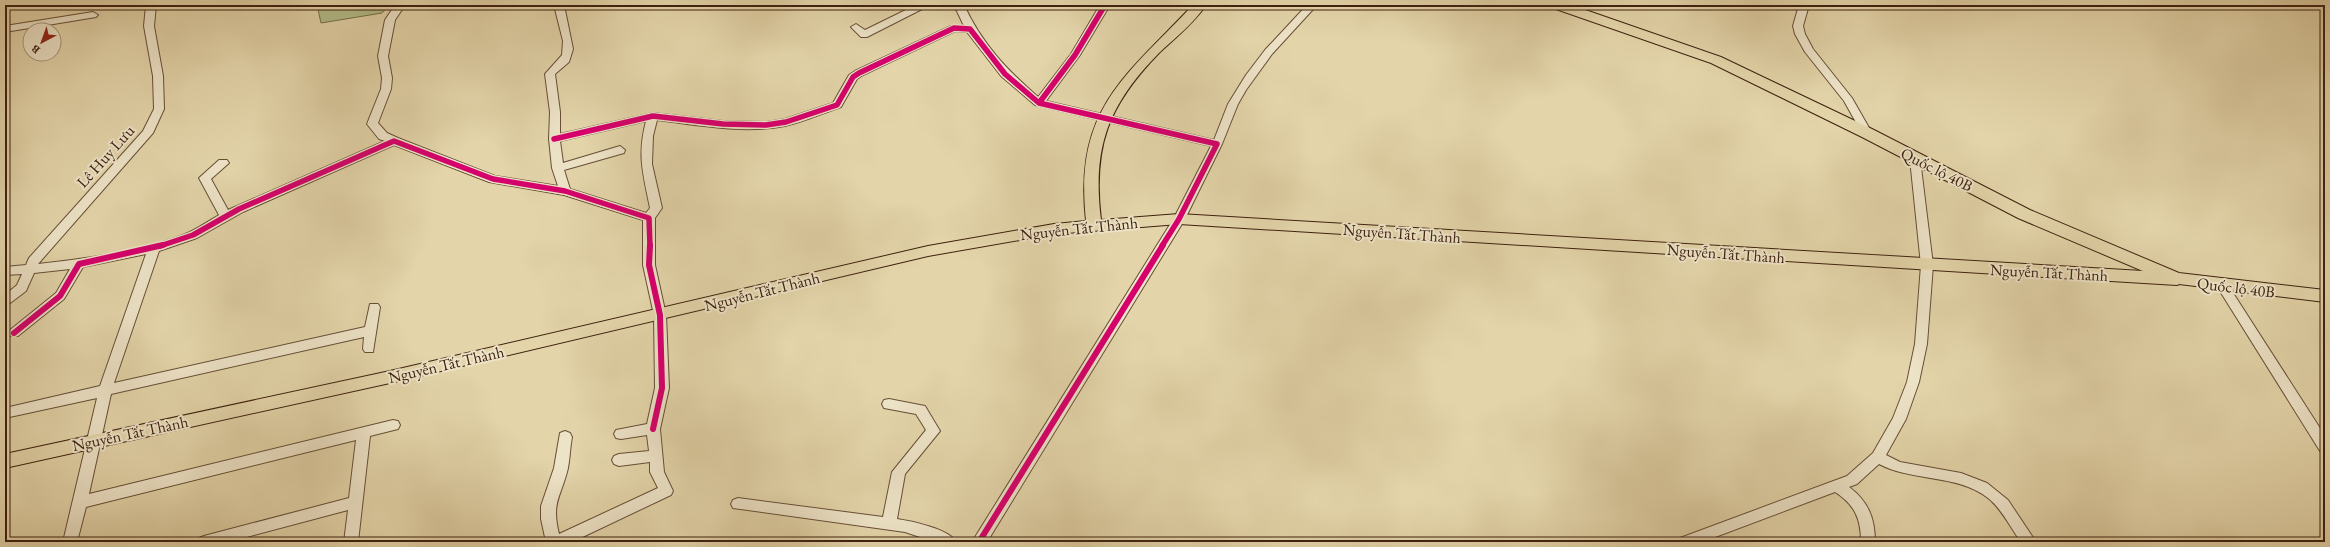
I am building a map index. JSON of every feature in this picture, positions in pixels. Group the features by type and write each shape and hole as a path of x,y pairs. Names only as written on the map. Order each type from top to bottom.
{"highway":[{"name":"Quốc lộ 40B","path":"1558,5 1716,60 1867,133 2024,214 2177,279 2325,296"}],"main road":[{"path":"1094,224 1092,171 1094,148 1113,100 1133,76 1200,5"},
{"name":"Nguyễn Tất Thành","path":"5,461 660,315 936,250 1016,234 1094,224 1179,219 2177,279"}],"street":[{"name":"Lê Huy Lưu","path":"5,302 22,288 29,269 73,216 143,138 159,109 158,76 149,26 151,5"},
{"path":"400,5 390,20 383,56 387,78 386,89 372,124 383,136 493,179 565,191 649,218"},
{"path":"559,5 570,48 566,59 555,66 550,74 555,112 554,139 558,168 565,191"},
{"path":"856,27 864,35 907,12 925,5"},
{"path":"959,5 970,29 1005,74 1039,103 1104,120 1217,144"},
{"path":"1039,103 1075,55 1104,5"},
{"path":"979,542 1179,219 1217,144 1233,104 1258,66 1285,33 1312,5"},
{"path":"1804,5 1798,26 1800,34 1809,50 1848,100 1867,133"},
{"path":"5,30 93,14"},
{"path":"554,139 653,116 745,126 786,122 837,105 852,77 873,65 954,28 970,29"},
{"path":"557,542 666,491 658,472 653,429 662,388 660,315 649,265 649,218 656,208 646,164 648,136 653,116"},
{"path":"5,271 79,264 154,248 193,235 225,216 394,141"},
{"path":"558,168 620,150"},
{"path":"1685,542 1852,480 1878,457 1899,419 1913,382 1921,344 1927,265 1915,158"},
{"path":"223,162 205,178 225,216"},
{"path":"70,542 82,502 92,441 106,390 154,248"},
{"path":"14,333 60,296 79,264"},
{"path":"2222,285 2325,447"},
{"path":"369,350 374,307"},
{"path":"5,413 371,331"},
{"path":"889,404 920,410 933,431 899,472 889,523"},
{"path":"82,502 393,425"},
{"path":"621,434 653,429"},
{"path":"351,542 364,432"},
{"path":"553,542 548,519 548,506 560,468 565,437"},
{"path":"619,460 657,456"},
{"path":"1878,457 1903,468 1968,481 1983,488 1998,498 2029,542"},
{"path":"1836,486 1850,495 1864,512 1868,520 1868,542"},
{"path":"204,542 356,502"},
{"path":"738,504 889,523 930,533 949,542"}],"green space":[{"path":"317,5 389,5 382,13 321,23"}],"cycle path":[{"path":"554,139 653,116 723,124 766,125 786,122 837,105 853,77 859,73 954,28 970,29 1005,74 1039,103 1075,55 1105,5"},
{"path":"979,542 1179,219 1217,144 1039,103"},
{"path":"14,333 60,296 79,264 154,248 193,235 239,209 394,141 493,179 565,191 649,218 649,265 660,315 662,388 653,429"}]}
